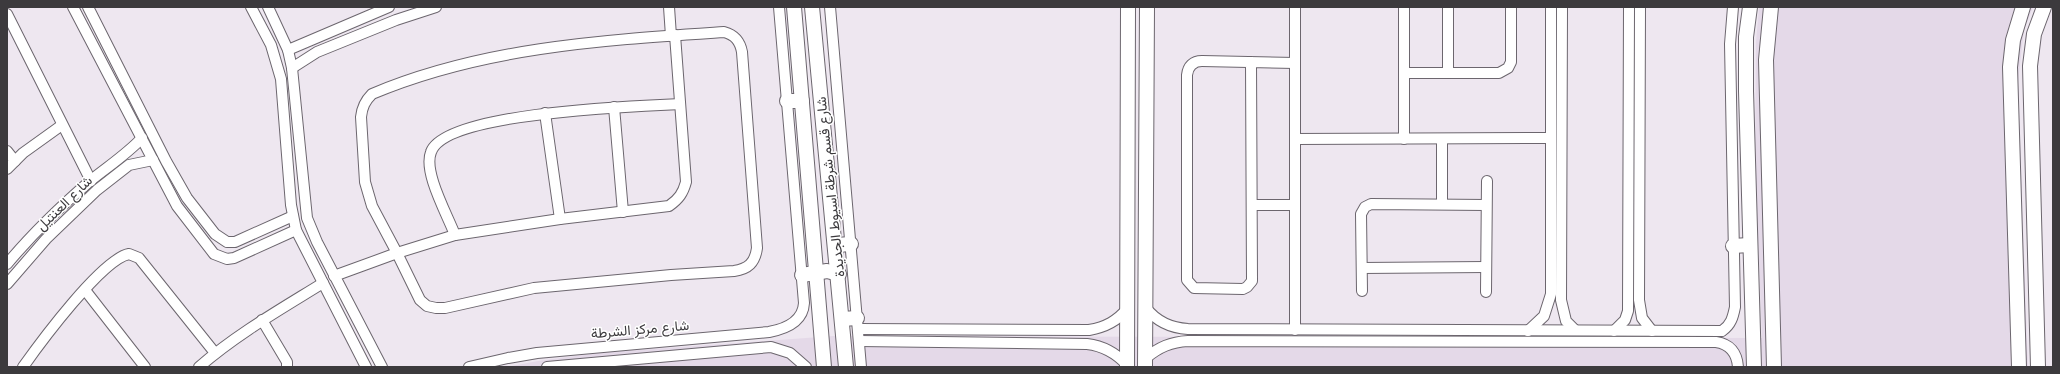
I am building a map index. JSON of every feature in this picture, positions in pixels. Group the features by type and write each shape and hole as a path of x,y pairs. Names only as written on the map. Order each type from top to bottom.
{"main road":[{"name":"شارع قسم شرطة اسيوط الجديدة","path":"794,7 824,367"},
{"name":"شارع قسم شرطة اسيوط الجديدة","path":"812,7 839,274 846,367"},
{"path":"1127,366 1128,7"},
{"path":"1145,362 1147,7"},
{"path":"1750,7 1746,37 1748,191 1754,367"},
{"path":"1771,7 1766,60 1774,367"},
{"path":"2019,367 2010,67 2013,40 2023,7"},
{"path":"2038,367 2030,66 2034,34 2044,7"},
{"path":"787,101 802,101"},
{"path":"1128,178 1146,178"},
{"path":"1748,191 1769,190"},
{"path":"812,212 832,212"},
{"path":"836,245 851,244"},
{"path":"1733,246 1750,245"},
{"path":"802,276 827,271 839,274"},
{"path":"842,319 858,324"},
{"path":"2018,332 2037,331"}],"street":[{"path":"72,7 177,206 209,248 220,257 234,258 296,230"},
{"path":"88,7 166,161 187,198 220,239 235,242 293,216"},
{"path":"251,7 275,56 282,91 293,216 296,230 366,367"},
{"path":"268,7 288,50 292,68 305,205 317,242 382,367"},
{"path":"288,50 389,7"},
{"path":"292,68 317,52 396,20 436,7"},
{"path":"334,276 397,253 455,235 560,219 669,206 678,200 684,192 686,182 680,104 669,7"},
{"path":"779,7 802,276"},
{"path":"830,7 861,367"},
{"path":"1295,7 1295,330"},
{"path":"1404,7 1404,139"},
{"path":"1448,7 1448,73"},
{"path":"1404,73 1499,73 1508,68 1511,62 1511,7"},
{"path":"1528,331 1544,316 1550,302 1551,7"},
{"path":"1562,7 1561,300 1566,321 1575,330"},
{"path":"1614,331 1625,320 1628,311 1629,7"},
{"path":"1640,7 1639,300 1642,318 1652,331"},
{"path":"1145,362 1161,347 1179,342 1430,342 1716,337 1728,327 1733,319 1735,307 1730,44 1733,7"},
{"path":"7,14 91,181"},
{"path":"724,32 734,36 741,46 758,248 756,258 751,265 743,270 534,288 445,308 436,308 427,306 420,300 397,253 372,206 365,182 362,108 366,100 372,94 461,65 550,47 724,32"},
{"path":"1629,39 1640,39"},
{"path":"1251,62 1252,281 1249,286 1243,289 1197,288 1191,286 1187,280 1187,71 1191,65 1199,61 1251,62 1295,63"},
{"path":"282,91 295,90"},
{"path":"455,235 428,163 431,150 439,140 451,134 500,121 545,113 614,107 680,104"},
{"path":"614,107 622,212"},
{"path":"545,113 560,219"},
{"path":"7,169 14,161 62,125"},
{"name":"شارع العنتيل","path":"7,264 51,216 91,181 126,154 142,138"},
{"path":"1295,139 1551,138"},
{"path":"1442,139 1442,204"},
{"path":"7,151 14,161"},
{"name":"شارع العنتيل","path":"7,284 46,239 97,190 129,165 166,161"},
{"path":"1486,292 1487,181"},
{"path":"1551,191 1561,191"},
{"path":"1362,290 1361,214 1365,206 1371,204 1486,205"},
{"path":"1252,205 1295,205"},
{"path":"306,248 317,242"},
{"path":"23,367 36,348 85,290 123,255 134,255 139,258 215,353"},
{"path":"1362,268 1486,267"},
{"name":"شارع مركز الشرطة","path":"469,367 537,353 769,332 785,328 802,315 804,307 802,276"},
{"path":"199,367 215,353 262,320 323,283"},
{"path":"85,290 145,367"},
{"path":"858,324 1089,330 1107,326 1122,315 1128,308"},
{"path":"1146,308 1151,315 1164,324 1180,329 1652,331 1716,337 1721,343 1732,348 1738,358 1738,367"},
{"path":"262,320 287,362 287,367"},
{"path":"1245,330 1245,342"},
{"path":"1430,330 1430,342"},
{"path":"859,341 1087,344 1105,348 1117,355 1127,366"},
{"name":"شارع مركز الشرطة","path":"547,367 771,347 790,353 806,367"}],"shaded area":[{"path":"1759,7 2033,7 2024,30 2018,82 2028,367 506,367 598,353 833,336 1762,338 1755,162 1756,42"}]}
